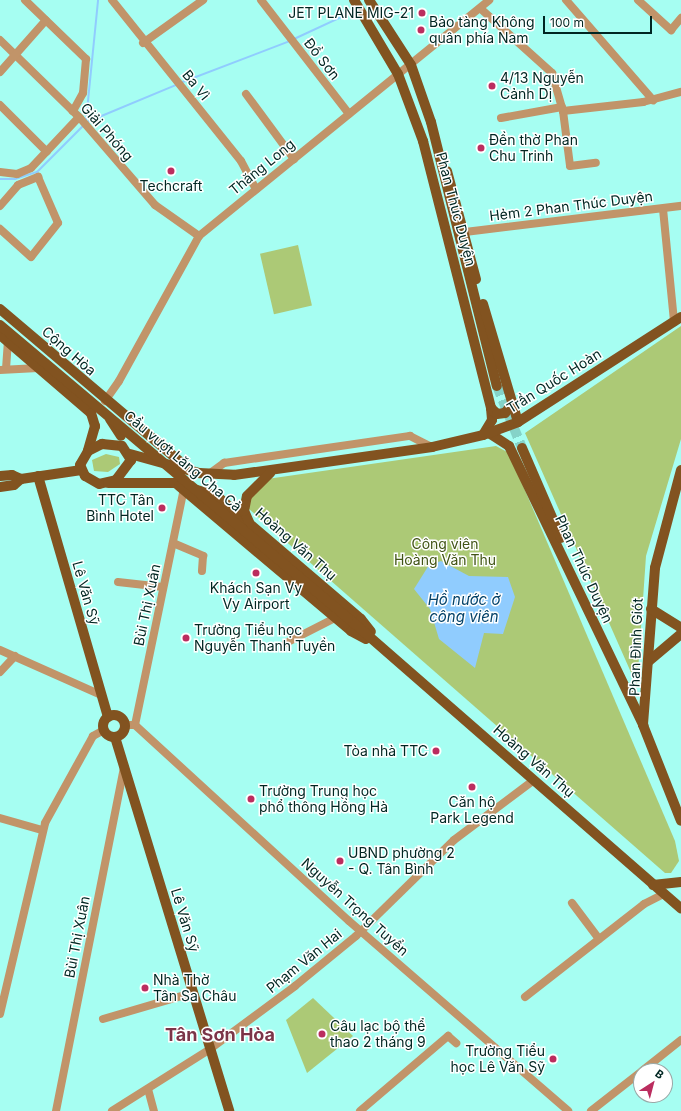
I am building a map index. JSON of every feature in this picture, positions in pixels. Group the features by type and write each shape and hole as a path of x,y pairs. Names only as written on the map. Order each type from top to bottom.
{"main road":[{"name":"Phan Thúc Duyện","path":"354,0 398,74 425,148 491,408 492,420 486,434 509,446 611,662 643,725"},
{"name":"Phan Thúc Duyện","path":"369,0 411,65 435,144 443,159 465,232 518,422"},
{"path":"435,144 497,386"},
{"name":"Cộng Hòa","path":"0,309 170,456 199,473"},
{"name":"Trần Quốc Hoàn","path":"130,454 199,473 271,472 432,446 486,434 518,422 678,319"},
{"name":"Cầu vượt Lăng Cha Cả","path":"0,325 348,618"},
{"path":"4,339 92,415 95,426 88,451 81,460 81,470 91,481 108,483 128,467 130,454 87,385"},
{"path":"491,408 497,414 505,413 512,403"},
{"path":"120,414 122,441"},
{"path":"88,451 102,444 122,441"},
{"path":"522,448 611,662"},
{"path":"0,486 14,485 21,479 81,470"},
{"name":"Phan Đình Giót","path":"681,470 661,538 651,609 649,660 643,725 681,821"},
{"path":"250,523 244,511 247,496 257,482 271,472"},
{"path":"0,476 12,475 21,479"},
{"name":"Lê Văn Sỹ","path":"38,476 108,717"},
{"name":"Hoàng Văn Thụ","path":"108,483 174,483 217,496 361,619 385,649"},
{"name":"Hoàng Văn Thụ","path":"174,483 184,489 335,618 385,649"},
{"path":"651,609 681,628"},
{"name":"Hoàng Văn Thụ","path":"348,618 681,909"},
{"path":"649,660 681,634"},
{"path":"118,716 124,725 123,732 115,737 104,730 108,717 118,716"},
{"name":"Lê Văn Sỹ","path":"115,737 229,1111"},
{"path":"653,885 681,882"}],"street":[{"path":"0,172 17,174 35,164 77,116 84,90 86,58 25,0"},
{"name":"Ba Vì","path":"112,0 143,42 241,161 256,189"},
{"path":"143,42 203,0"},
{"name":"Đồ Sơn","path":"261,0 286,35 349,114"},
{"name":"Thăng Long","path":"105,400 119,381 199,236 398,74 481,9 489,0"},
{"path":"566,0 654,100"},
{"path":"638,0 671,30 681,18"},
{"path":"481,9 552,73 562,109 570,166 596,164"},
{"path":"0,72 16,56 46,20"},
{"name":"Giải Phóng","path":"0,40 92,131 155,205 199,236"},
{"path":"501,118 562,109 654,100 681,92"},
{"path":"246,94 294,158"},
{"path":"0,105 47,152"},
{"path":"0,206 18,185 38,177 58,223 31,257 0,229"},
{"name":"Hẻm 2 Phan Thúc Duyện","path":"465,232 681,206"},
{"path":"663,209 672,297 678,319"},
{"path":"672,297 681,299"},
{"path":"4,339 3,370 38,368"},
{"path":"209,474 224,463 410,436 432,446"},
{"name":"Bùi Thị Xuân","path":"135,725 184,489"},
{"path":"173,543 202,556 202,571"},
{"path":"118,582 163,587"},
{"path":"286,643 335,618"},
{"path":"0,650 101,695"},
{"path":"0,672 15,656"},
{"path":"124,725 135,725"},
{"name":"Nguyễn Trọng Tuyển","path":"135,725 361,931 568,1111"},
{"path":"0,1014 42,830 93,736 104,730"},
{"name":"Bùi Thị Xuân","path":"56,1111 124,769"},
{"name":"Phạm Văn Hai","path":"112,1111 210,1050 295,986 361,931 454,840 534,780"},
{"path":"0,818 42,830"},
{"path":"525,997 644,904 664,894"},
{"path":"572,903 599,939"},
{"path":"103,1020 192,993"},
{"path":"360,1111 448,1036 456,1043"},
{"path":"651,1063 681,1040"},
{"path":"591,1111 633,1077"},
{"path":"148,1089 154,1111"}],"green space":[{"path":"298,245 312,305 274,314 260,254"},
{"path":"681,326 681,439 646,556 637,686 525,433"},
{"name":"Công viên Hoàng Văn Thụ","path":"496,446 509,453 675,841 679,861 671,873 665,873 249,509 250,496 267,479"},
{"path":"106,454 119,457 120,464 108,472 94,471 92,460"},
{"name":"Câu lạc bộ thể thao 2 tháng 9","path":"313,998 353,1036 307,1073 286,1020"}],"water":[{"name":"Hồ nước ở công viên","path":"441,561 469,576 508,577 515,597 503,634 484,633 475,668 439,639 430,609 414,589 429,565"}],"waterway":[{"path":"86,121 98,0"},
{"path":"294,39 350,13"},
{"path":"180,83 290,41"},
{"path":"87,122 176,85"},
{"path":"0,179 15,179 37,172 84,125"}],"tunnel":[{"path":"497,386 522,448"}],"place":[{"name":"JET PLANE MIG-21","path":"422,13"},
{"name":"Bảo tàng Không quân phía Nam","path":"421,30"},
{"name":"4/13 Nguyễn Cảnh Dị","path":"492,86"},
{"name":"Đền thờ Phan Chu Trinh","path":"481,148"},
{"name":"Techcraft","path":"171,171"},
{"name":"TTC Tân Bình Hotel","path":"162,508"},
{"name":"Khách Sạn Vy Vy Airport","path":"256,573"},
{"name":"Trường Tiểu học Nguyễn Thanh Tuyền","path":"186,638"},
{"name":"Tòa nhà TTC","path":"436,751"},
{"name":"Căn hộ Park Legend","path":"472,787"},
{"name":"Trường Trung học phổ thông Hồng Hà","path":"251,799"},
{"name":"UBND phường 2 - Q. Tân Bình","path":"340,861"},
{"name":"Nhà Thờ Tân Sa Châu","path":"145,988"},
{"name":"Câu lạc bộ thể thao 2 tháng 9","path":"322,1034"},
{"name":"Trường Tiểu học Lê Văn Sỹ","path":"553,1059"}],"district":[{"name":"Tân Sơn Hòa","path":"220,1035"}]}
